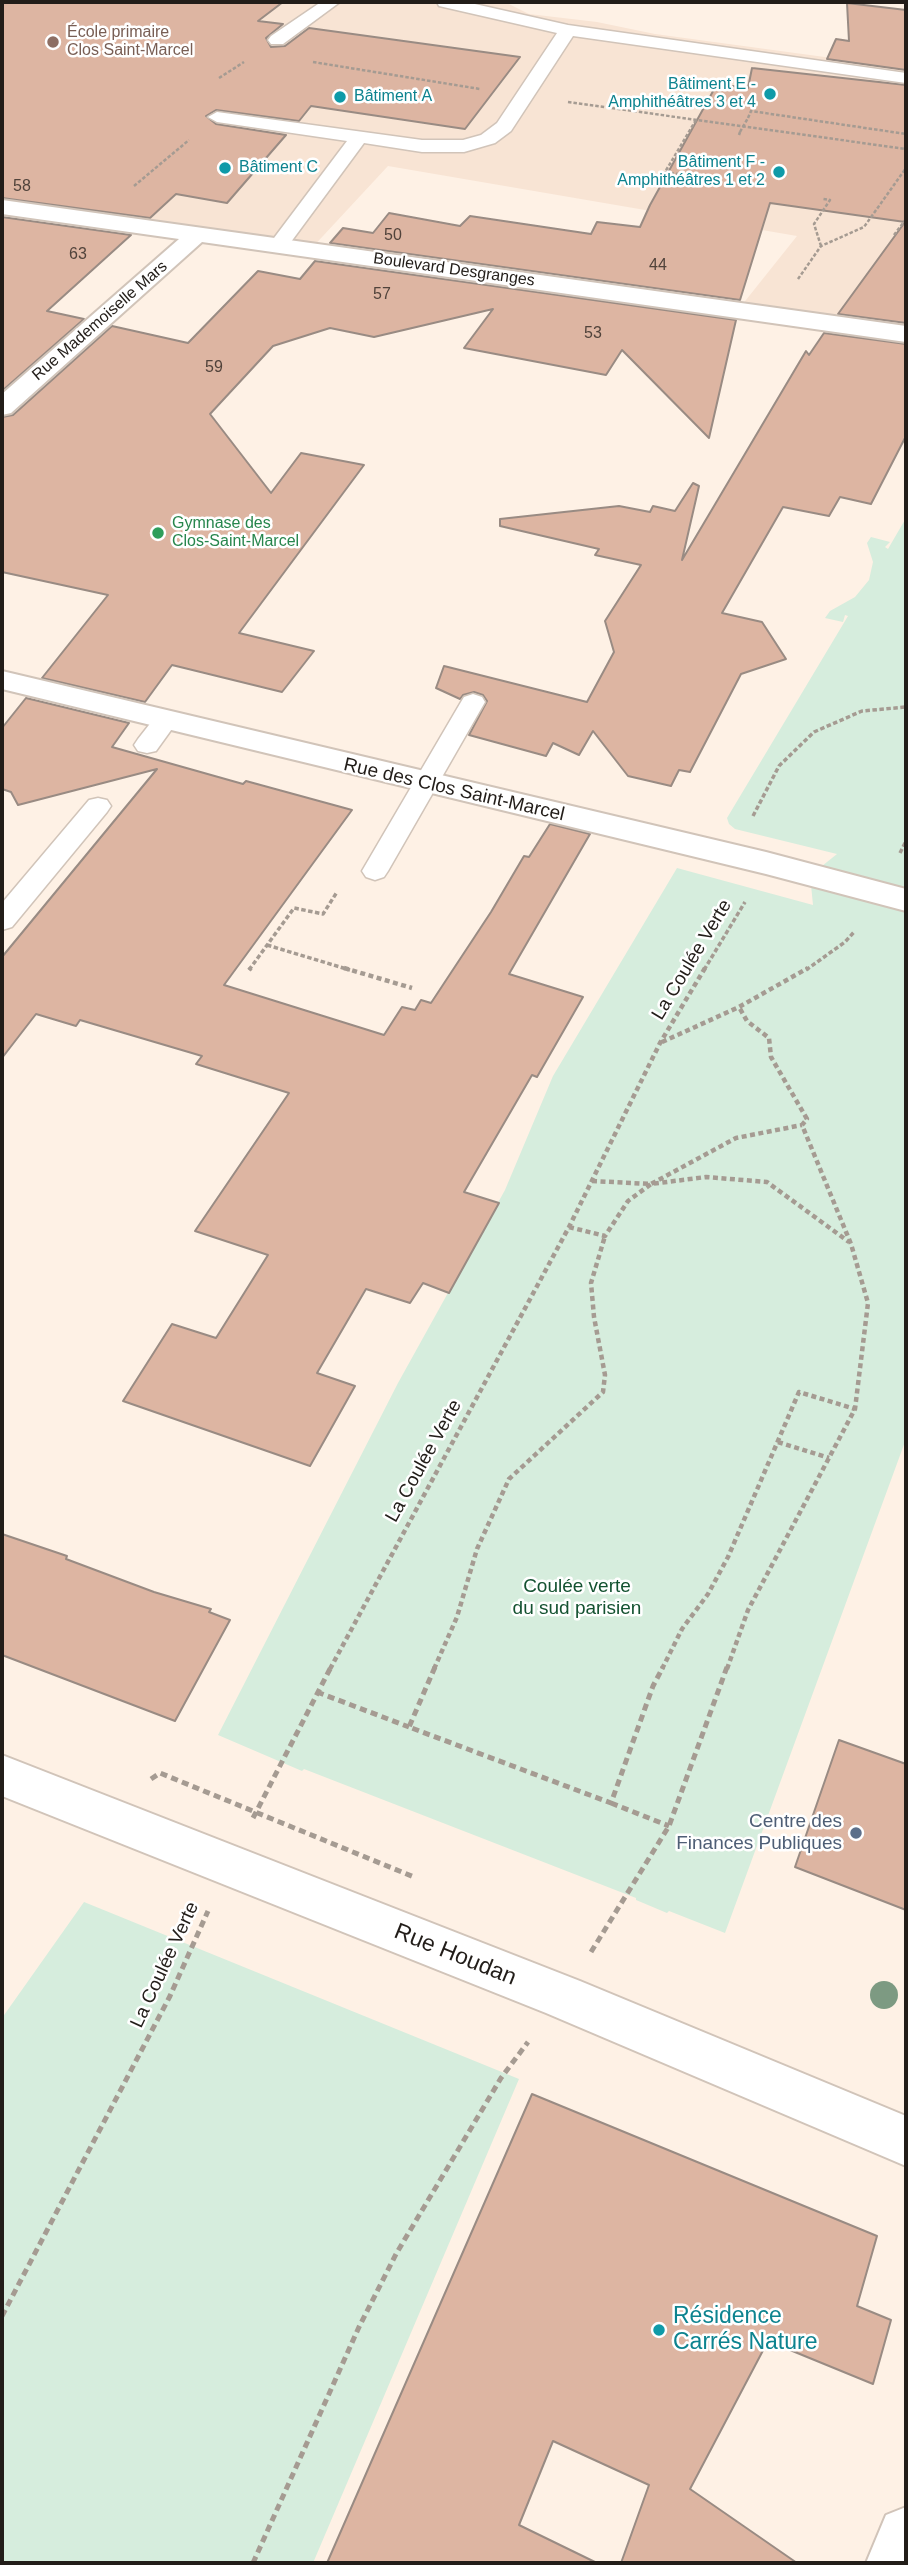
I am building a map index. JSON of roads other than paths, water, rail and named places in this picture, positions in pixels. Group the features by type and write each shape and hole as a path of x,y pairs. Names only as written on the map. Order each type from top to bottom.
{"street":[{"name":"Boulevard Desgranges","path":"2,207 906,334"},
{"name":"Rue Mademoiselle Mars","path":"2,407 183,249 196,234"},
{"name":"Rue des Clos Saint-Marcel","path":"2,681 156,733 426,783 766,863 894,897"},
{"name":"Rue Houdan","path":"2,1775 564,1997 906,2141"},
{"path":"894,2563 906,2535"}],"lane":[{"path":"276,40 332,2"},
{"path":"445,2 568,30 906,78"},
{"path":"217,117 422,146 464,146 488,139 504,127 568,30"},
{"path":"278,246 359,138"},
{"path":"375,872 473,702"},
{"path":"2,921 98,806"}],"place":[{"name":"École primaire Clos Saint-Marcel","path":"53,42"},
{"name":"Bâtiment E - Amphithéâtres 3 et 4","path":"770,94"},
{"name":"Bâtiment A","path":"340,97"},
{"name":"Bâtiment C","path":"225,168"},
{"name":"Bâtiment F - Amphithéâtres 1 et 2","path":"779,172"},
{"name":"Gymnase des Clos-Saint-Marcel","path":"158,533"},
{"name":"Centre des Finances Publiques","path":"856,1833"},
{"name":"Résidence Carrés Nature","path":"659,2330"}],"park label":[{"name":"Coulée verte du sud parisien","path":"577,1598"}]}
